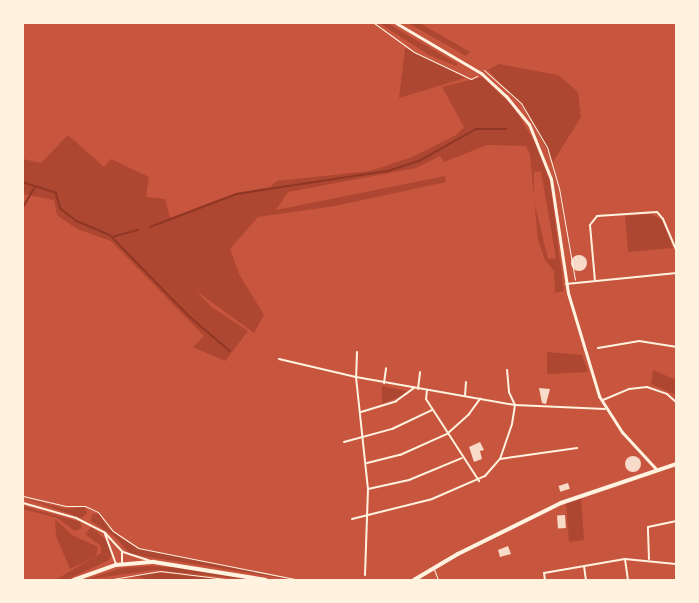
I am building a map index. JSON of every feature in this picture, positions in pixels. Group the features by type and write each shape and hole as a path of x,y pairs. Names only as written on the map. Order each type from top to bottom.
{"main road":[{"path":"414,580 433,568 561,503 656,469 676,464"},
{"path":"74,580 116,565 154,562 266,580"}],"street":[{"path":"396,23 481,73 506,96 528,124 545,159 554,191 566,284 602,401 605,409 656,469"},
{"path":"595,281 590,225 596,216 656,212 664,219 676,249"},
{"path":"566,284 676,273"},
{"path":"598,348 639,341 676,347"},
{"path":"357,352 356,377 365,437 368,489 365,575"},
{"path":"279,359 356,377 515,405 605,409"},
{"path":"384,382 386,368"},
{"path":"352,519 432,499 479,481 500,459 515,405 509,392 507,370"},
{"path":"418,389 420,372"},
{"path":"465,396 466,382"},
{"path":"602,401 645,387 667,394 676,402"},
{"path":"361,412 396,401 414,388"},
{"path":"427,390 425,397 432,410 462,458 479,481"},
{"path":"367,463 400,455 447,434 469,414 480,399"},
{"path":"344,442 365,437 432,410"},
{"path":"500,459 577,448"},
{"path":"368,489 409,480 462,458"},
{"path":"23,503 76,518 105,533 122,552 154,562"},
{"path":"649,559 648,527 676,521"},
{"path":"105,533 116,565"},
{"path":"122,552 122,564"},
{"path":"625,559 628,580"},
{"path":"545,580 544,573 625,559 649,559 676,564"},
{"path":"584,566 586,580"}],"lane":[{"path":"433,568 438,580"}],"path":[{"path":"374,23 414,52 471,79 481,73"},
{"path":"23,496 89,507 98,512 112,532 138,548 300,580"},
{"path":"107,580 160,572 233,580"}],"shaded area":[{"path":"379,23 387,23 458,64 456,66 429,55"},
{"path":"408,23 420,23 470,52 466,56"},
{"path":"405,48 450,69 465,78 399,98"},
{"path":"499,64 558,75 578,92 581,117 553,162 527,111 488,70"},
{"path":"482,77 513,106 538,147 550,183 564,291 555,293 554,271 545,260 538,240 535,203 548,259 556,258 541,171 534,172 534,198 530,155 526,146 487,145 444,162 440,156 416,168 288,192 276,210 445,176 446,182 335,206 258,217 230,249 239,274 264,315 254,333 195,290 213,308 248,331 225,361 193,347 204,336 111,241 77,229 57,215 54,200 23,194 23,159 41,163 68,135 104,167 111,159 149,177 146,197 165,199 170,218 236,193 270,187 277,181 370,171 412,157 456,135 464,127 442,87"},
{"path":"651,214 662,220 673,248 628,252 625,216"},
{"path":"547,352 582,355 588,372 547,374"},
{"path":"653,370 676,380 676,395 651,384"},
{"path":"382,386 407,391 408,393 382,404"},
{"path":"23,498 66,509 84,507 87,513 82,518"},
{"path":"581,498 584,540 569,542 566,504"},
{"path":"23,506 80,522 82,528 75,531 57,518 23,509"},
{"path":"92,514 99,514 110,530 137,548 294,580 130,554 114,536 91,521"},
{"path":"55,519 72,535 98,547 96,556 70,569 56,536"},
{"path":"91,527 107,541 112,555 109,560 66,580 55,580 101,553 101,546 85,534"},
{"path":"150,566 186,568 252,580 154,570 84,580 122,568"},
{"path":"157,573 189,574 225,580 153,580 131,576"}],"building":[{"path":"576,255 582,255 587,260 585,269 582,271 576,271 571,266 571,260"},
{"path":"539,388 550,389 546,404 542,403"},
{"path":"480,442 484,450 480,451 482,459 474,462 469,447"},
{"path":"633,456 640,461 641,464 636,471 633,472 626,467 625,464 630,457"},
{"path":"568,483 570,489 560,492 558,486"},
{"path":"565,515 566,528 558,529 557,516"},
{"path":"508,546 511,554 500,557 498,550"}],"waterway":[{"path":"150,227 237,194 388,171 421,160 476,129 506,129"},
{"path":"23,182 56,193 61,209 77,221 110,235 189,316 230,351"},
{"path":"23,207 35,187"},
{"path":"112,237 138,230"}]}
